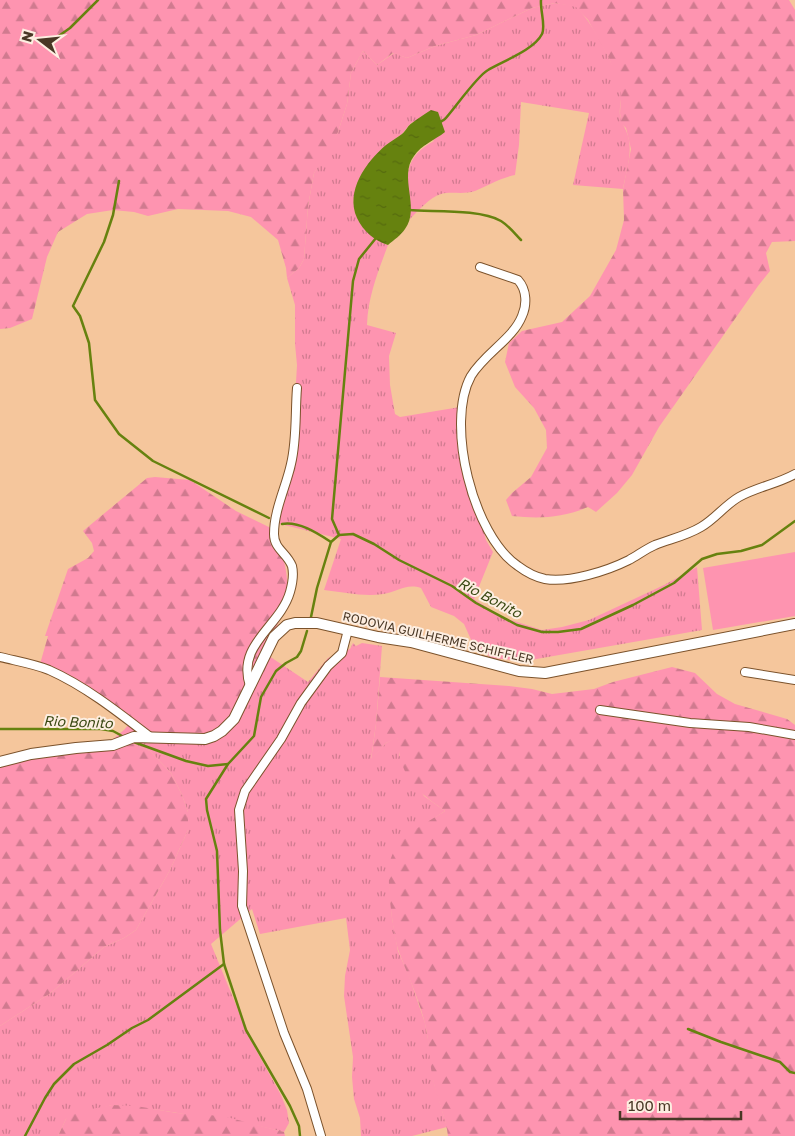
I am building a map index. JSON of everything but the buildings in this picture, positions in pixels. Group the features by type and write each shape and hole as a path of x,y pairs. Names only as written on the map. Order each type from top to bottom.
{"street":[{"path":"480,267 518,280 523,285 525,295 524,309 516,328 488,354 471,377 463,398 461,414 464,456 474,501 491,538 508,559 517,566 538,578 553,580 572,578 608,569 629,560 657,544 695,530 737,499 795,474"},
{"path":"250,686 246,676 246,669 253,649 263,632 283,607 288,597 292,578 292,567 275,544 274,534 278,508 291,466 294,449 297,388"},
{"name":"RODOVIA GUILHERME SCHIFFLER","path":"0,762 31,754 113,745 130,739 149,736 196,740 214,736 229,726 234,719 274,637 287,625 295,623 316,623 378,638 412,642 518,671 545,673 795,624"},
{"path":"321,1136 306,1089 284,1033 242,906 243,871 239,810 245,791 281,739 300,703 328,666 342,653 348,630"},
{"path":"0,657 47,669 72,681 149,736"},
{"path":"745,672 795,680"},
{"path":"600,710 690,723 749,727 795,735"}],"green space":[{"path":"0,0 789,0 795,10 795,241 772,242 766,253 770,271 659,427 632,475 617,493 596,512 588,507 550,517 512,516 506,500 531,477 547,448 546,430 534,408 515,387 505,362 509,343 522,331 562,322 590,296 616,250 624,220 623,189 631,149 626,128 621,123 621,93 609,58 588,20 576,7 555,3 532,8 476,35 435,46 407,58 393,53 377,65 363,51 351,73 347,104 338,132 314,173 308,206 304,259 299,268 287,278 278,240 251,217 228,211 178,209 148,216 134,212 113,210 87,214 58,232 47,257 32,319 10,328 0,329"},
{"path":"555,3 576,6 597,35 614,70 621,92 621,118 627,133 630,149 623,189 573,185 589,113 521,102 519,145 515,175 475,191 441,194 428,201 410,219 408,174 410,165 422,149 434,141 413,122 402,134 381,150 369,164 383,243 388,245 371,294 367,325 396,333 389,356 390,385 395,414 400,417 460,407 465,458 486,540 493,552 474,599 502,617 542,630 589,620 664,585 697,567 702,630 525,661 492,658 484,653 472,642 464,624 454,616 431,607 421,588 406,587 376,595 324,590 341,539 276,523 288,464 294,417 297,365 295,305 287,278 299,268 304,259 308,206 314,173 338,132 347,104 351,73 363,51 377,65 394,53 407,58 435,46 476,35 532,8"},
{"path":"147,478 190,480 236,511 273,529 286,568 286,608 229,719 210,732 160,734 129,742 150,751 171,773 188,812 188,830 170,870 136,930 104,947 52,992 0,1026 0,762 112,740 129,724 40,664 48,636 45,636 68,569 88,558 94,551 92,543 83,531"},
{"path":"795,552 795,616 713,630 703,568"},
{"path":"353,643 356,646 362,643 382,646 376,724 371,759 386,743 397,737 399,755 424,796 445,811 422,826 389,879 392,918 398,951 409,976 425,1023 434,1083 447,1127 412,1136 361,1136 360,1118 354,1099 353,1057 344,996 345,976 350,950 346,918 260,934 252,909 211,944 250,1039 281,1095 287,1110 289,1123 284,1132 255,1125 152,1109 112,1105 66,1119 58,1136 0,1136 0,1026 52,992 104,947 136,930 170,870 188,830 188,812 171,773 150,751 129,742 263,652 308,682 328,658 350,649"},
{"path":"672,667 695,673 717,694 735,704 787,719 795,725 795,1136 448,1136 432,1077 427,1032 423,1015 399,952 394,933 389,880 390,861 400,842 411,832 445,811 417,789 407,775 399,754 397,738 386,743 371,760 380,677 509,686 552,694 594,689 613,682"},
{"path":"112,1105 136,1106 177,1113 223,1116 284,1132 285,1136 58,1136 66,1119 72,1113"}],"water":[{"path":"431,110 438,112 445,132 420,149 414,156 408,173 411,202 409,221 403,231 388,245 370,235 357,218 354,208 356,188 365,168 371,160 411,124"}],"waterway":[{"path":"53,40 70,28 98,0"},
{"path":"439,123 445,119 483,73 518,55 538,40 543,31 541,0"},
{"path":"119,181 113,215 104,242 73,306 80,316 89,343 95,400 119,434 153,461 269,518"},
{"path":"409,210 481,214 501,221 521,240"},
{"path":"339,535 332,519 353,281 359,259 376,238"},
{"name":"Rio Bonito","path":"311,617 317,588 331,542 339,535 353,534 374,544 399,560 452,586 476,603 517,625 542,632 558,632 581,629 633,605 674,583 702,559 762,545 795,521"},
{"path":"282,524 301,526 331,542"},
{"path":"300,1136 299,1126 290,1106 246,1030 224,964 220,930 217,851 206,799 228,764 254,736 261,697 276,671 297,657 301,651 307,631"},
{"name":"Rio Bonito","path":"0,729 101,729 113,731 124,737"},
{"name":"Rio Bonito","path":"131,741 186,761 208,766 228,764"},
{"path":"25,1136 54,1084 74,1064 148,1020 224,964"},
{"path":"688,1029 780,1062 790,1072 795,1073"}]}
